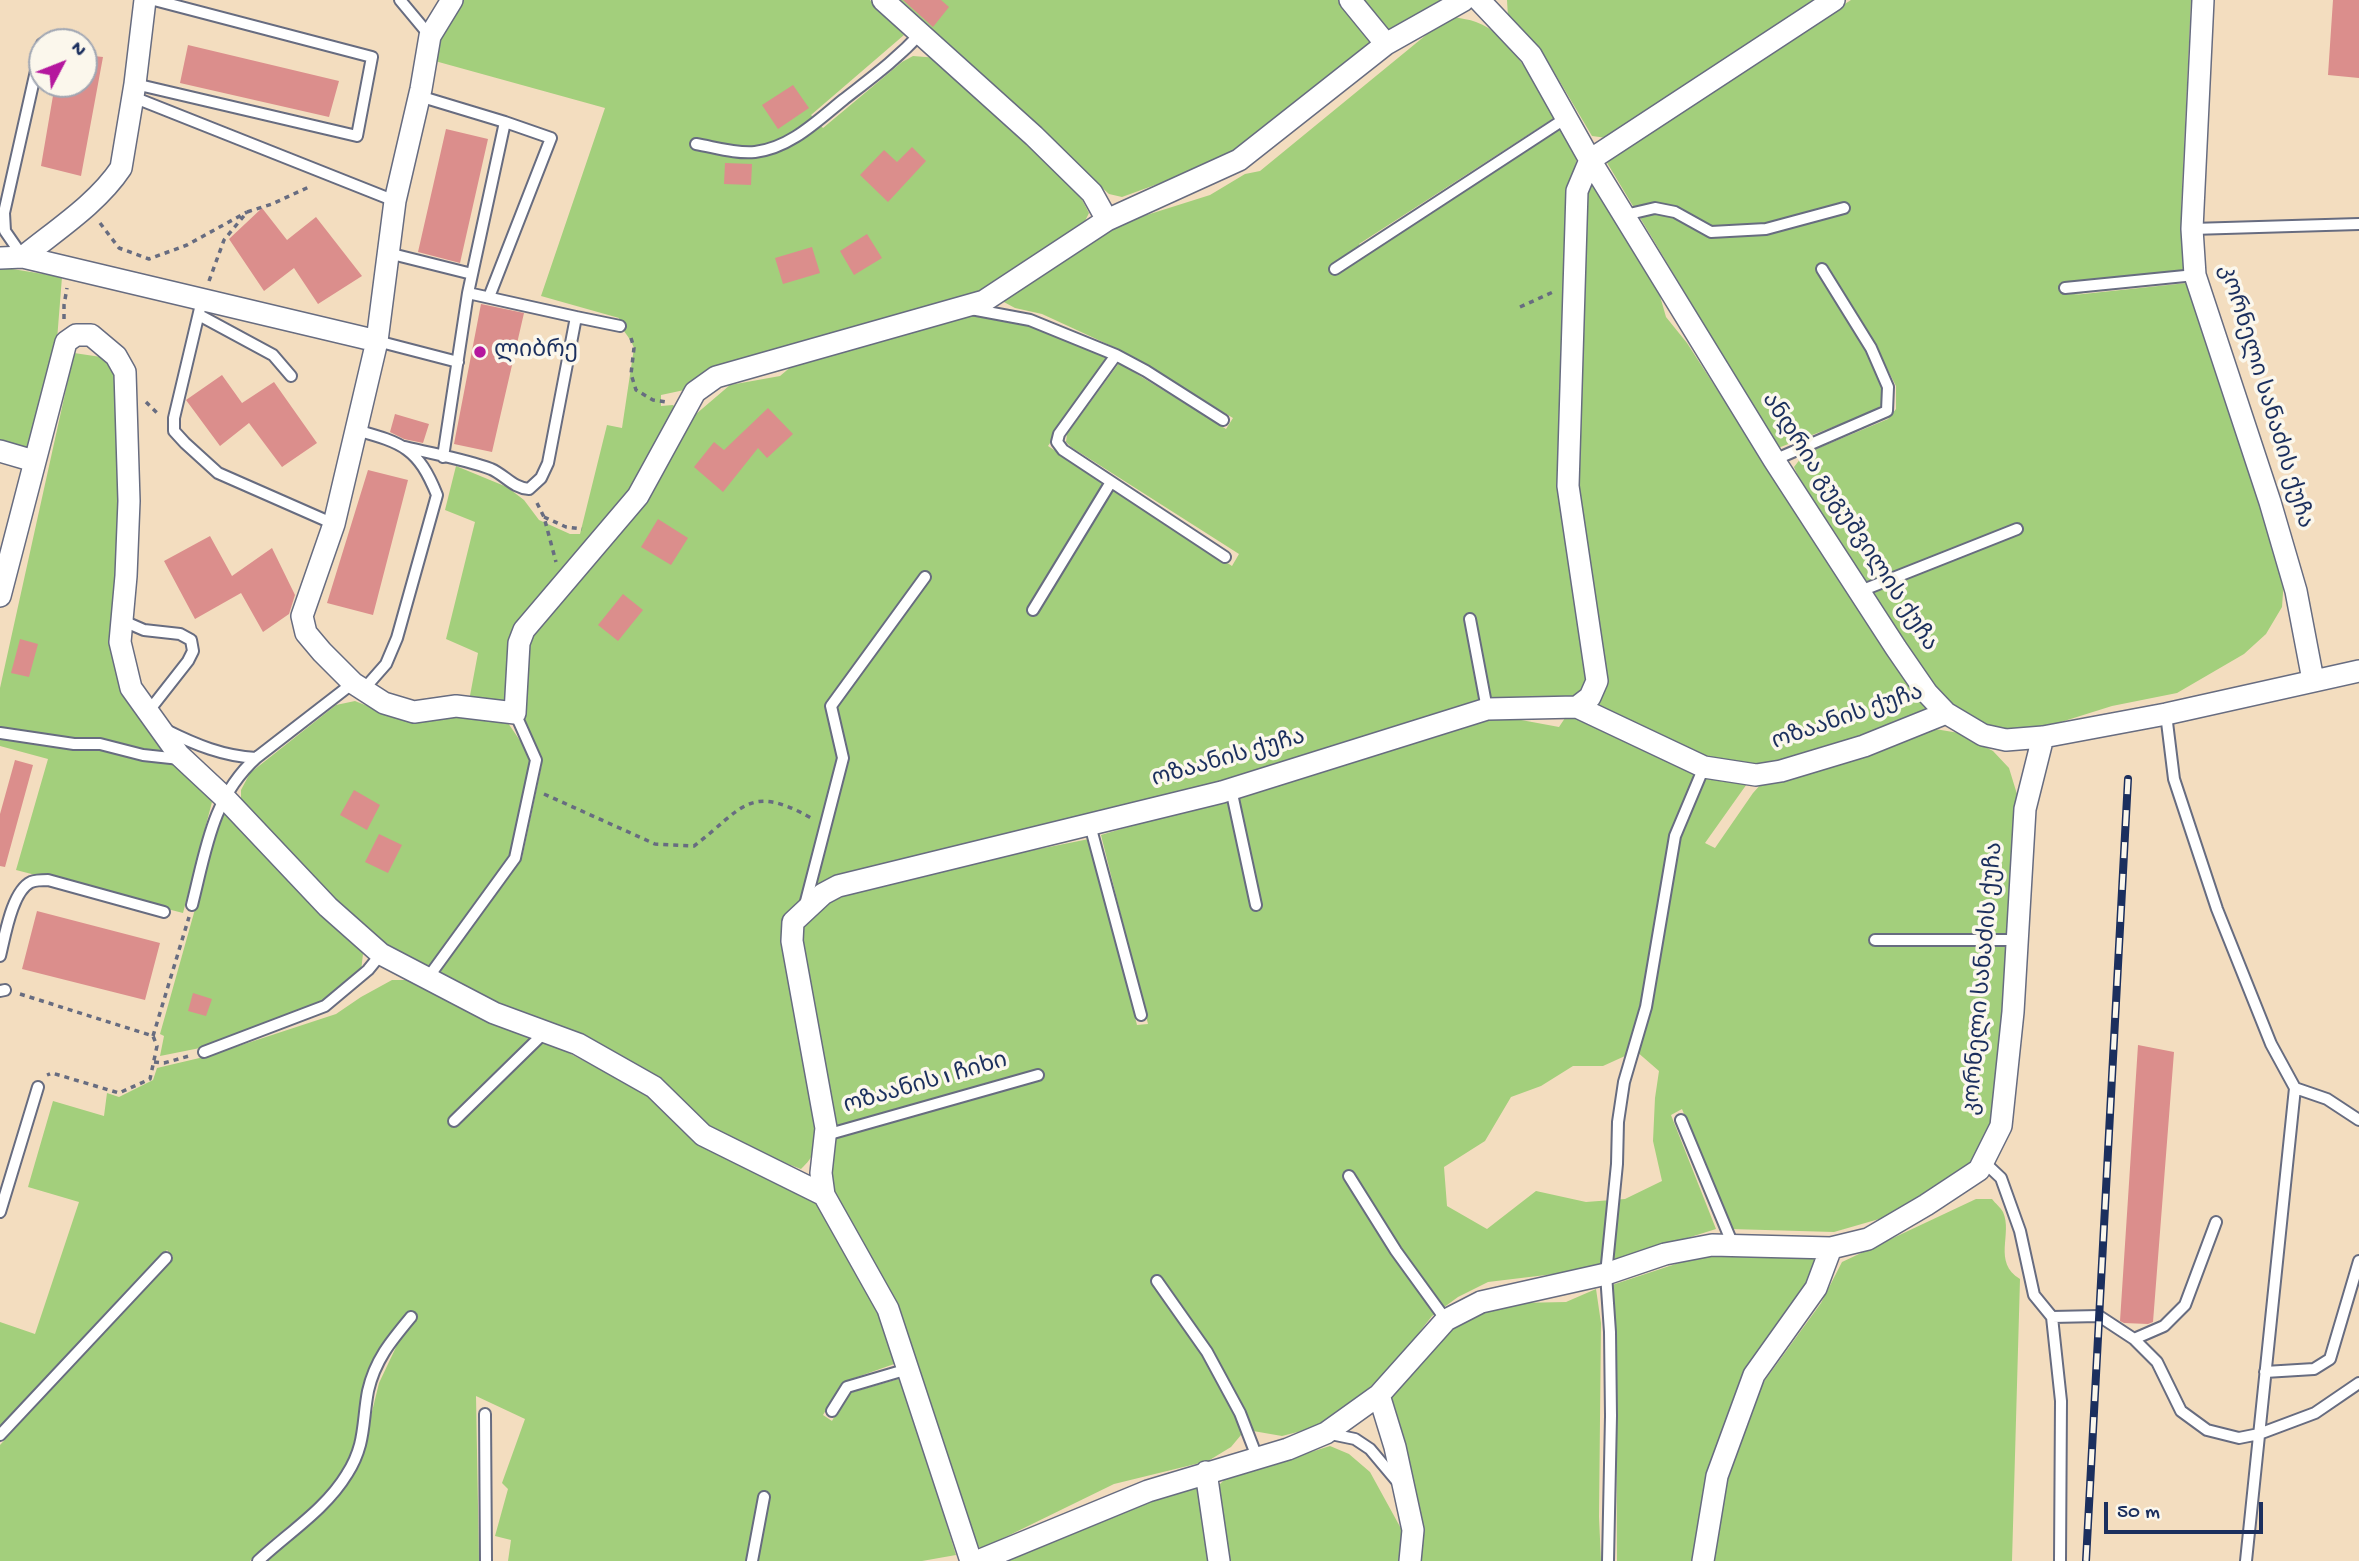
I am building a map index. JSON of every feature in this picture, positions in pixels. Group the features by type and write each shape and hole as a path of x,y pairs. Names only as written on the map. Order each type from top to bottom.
{"street":[{"path":"23,257 89,203 114,180 121,168 145,0"},
{"path":"883,0 1034,136 1092,193 1107,220"},
{"path":"1350,0 1386,44"},
{"path":"449,1 430,36 395,201 377,341 334,524 302,616 306,633 359,686 384,703 414,712 456,706 515,713 519,643 524,630 638,496 695,392 716,377 984,301 1107,220 1239,160 1386,44 1464,0"},
{"name":"ანდრია გუგუშვილის ქუჩა","path":"1479,0 1531,55 1590,160 1774,460 1858,592 1927,693 1946,713 1983,735 2006,740 2043,737 2166,714 2359,671"},
{"path":"1577,707 1590,697 1597,681 1568,485 1577,191 1590,160 1834,0"},
{"name":"კორნელი სანაძის ქუჩა","path":"2203,0 2192,229 2195,275 2270,502 2296,591 2314,680"},
{"path":"0,258 23,257 200,307 377,341"},
{"path":"0,594 64,349 76,335 91,335 116,356 125,372 129,501 120,642 131,688 183,759 224,797 328,906 381,954 494,1013 579,1044 654,1087 703,1135 824,1195"},
{"path":"0,451 34,461"},
{"name":"ოზაანის ქუჩა","path":"804,909 822,894 838,886 1231,789 1487,709 1577,707 1704,767 1756,775 1781,771 1864,746 1946,713"},
{"name":"კორნელი სანაძის ქუჩა","path":"978,1561 1148,1490 1288,1449 1326,1433 1379,1395 1446,1320 1481,1302 1606,1274 1665,1254 1712,1245 1831,1248 1868,1240 1979,1170 2001,1126 2013,1012 2025,809 2043,737"},
{"path":"804,909 793,922 792,941 826,1128 821,1173 824,1195 888,1309 971,1561"},
{"path":"1703,1561 1717,1476 1754,1376 1816,1289 1831,1248"},
{"path":"1379,1395 1395,1447 1413,1530 1410,1561"},
{"path":"1206,1472 1219,1561"}],"lane":[{"path":"134,91 357,136 372,57 155,0"},
{"path":"400,0 430,36"},
{"path":"696,144 755,152 784,143 817,123 896,60 921,33"},
{"path":"134,91 395,201"},
{"path":"419,96 551,138 489,297"},
{"path":"23,257 5,231 4,213 30,98"},
{"path":"1335,269 1566,118"},
{"path":"443,457 468,293 505,122"},
{"path":"1625,215 1656,208 1675,212 1711,232 1766,229 1844,208"},
{"path":"2192,229 2359,224"},
{"path":"388,253 472,274"},
{"path":"1774,460 1887,411 1888,387 1871,348 1822,269"},
{"path":"2065,288 2195,275"},
{"path":"468,293 620,326"},
{"path":"291,376 273,355 200,307 173,418 174,431 218,473 334,524"},
{"path":"963,307 1030,320 1116,355 1223,420"},
{"path":"356,430 392,440 405,447 489,469 519,488 529,489 541,478 548,463 576,317"},
{"path":"377,341 458,362"},
{"path":"1116,355 1059,434 1057,443 1063,450 1225,557"},
{"path":"192,905 214,818 224,797 246,767 386,664 397,638 437,495 428,473 405,447"},
{"path":"1033,610 1111,482"},
{"path":"1858,592 2017,529"},
{"path":"804,909 843,758 831,706 925,577"},
{"path":"1470,619 1487,709"},
{"path":"121,620 144,630 180,634 191,640 193,651 188,662 153,719 209,750 256,758"},
{"path":"427,979 515,858 536,760 515,713"},
{"path":"2166,714 2174,779 2217,909 2271,1044 2295,1088 2246,1561"},
{"path":"0,733 74,744 100,744 144,755 183,759"},
{"path":"1608,1561 1611,1416 1606,1274 1617,1164 1618,1122 1624,1082 1646,1007 1675,836 1704,767"},
{"path":"1231,789 1256,905"},
{"path":"1090,825 1141,1015"},
{"path":"0,956 15,900 22,888 32,881 48,880 164,912"},
{"path":"1875,940 2017,940"},
{"path":"204,1052 325,1006 368,970 381,954"},
{"path":"454,1121 545,1032"},
{"name":"ოზაანის I ჩიხი","path":"825,1135 1038,1075"},
{"path":"0,1212 38,1087"},
{"path":"2295,1088 2327,1099 2359,1120"},
{"path":"1681,1120 1733,1245"},
{"path":"1983,1161 2001,1178 2020,1231 2034,1295 2052,1317 2062,1401 2060,1561"},
{"path":"1349,1176 1396,1251 1446,1320"},
{"path":"2134,1339 2164,1325 2185,1305 2216,1222"},
{"path":"0,1435 166,1258"},
{"path":"2265,1372 2314,1369 2330,1359 2359,1261"},
{"path":"1157,1281 1207,1353 1240,1413 1257,1457"},
{"path":"2052,1317 2099,1316 2134,1339 2157,1362 2181,1411 2207,1430 2239,1438 2259,1434 2315,1413 2359,1383"},
{"path":"258,1561 322,1506 348,1474 363,1438 368,1390 381,1354 411,1317"},
{"path":"832,1411 848,1387 908,1369"},
{"path":"485,1414 486,1561"},
{"path":"1326,1433 1355,1440 1370,1449 1405,1491"},
{"path":"752,1561 764,1497"}],"path":[{"path":"89,203 103,228 119,248 149,259 187,245 247,212 272,204 332,176"},
{"path":"200,307 224,240 247,212"},
{"path":"64,349 64,305 71,269"},
{"path":"1520,307 1574,283"},
{"path":"620,326 631,338 634,348 631,374 636,390 653,400 689,402"},
{"path":"125,380 174,431"},
{"path":"529,489 544,517 557,564 559,588"},
{"path":"544,517 566,527 610,529"},
{"path":"530,787 655,844 694,846 741,807 762,800 790,806 825,827"},
{"path":"38,1087 44,1076 52,1073 119,1093 150,1079 157,1046 153,1036 192,905"},
{"path":"2,990 153,1036"},
{"path":"154,1062 164,1063 204,1052"}],"green space":[{"path":"462,0 870,0 904,35 811,115 823,128 902,62 913,56 938,58 1078,192 1089,213 1082,227 986,290 689,389 661,395 661,406 673,405 678,410 631,494 533,609 511,702 469,701 478,653 446,639 475,522 445,510 456,466 507,487 524,500 539,520 570,534 580,534 607,425 622,428 634,348 619,318 541,296 605,108 435,61 443,32"},
{"path":"895,0 1341,0 1374,40 1237,155 1122,197 1109,194"},
{"path":"1357,0 1453,0 1393,33 1384,33"},
{"path":"1507,0 1829,0 1607,138 1592,136 1547,60 1508,17"},
{"path":"1851,0 2191,0 2181,212 2187,272 2074,295 2187,283 2284,579 2282,607 2266,634 2244,654 2177,693 2112,706 2029,732 2006,733 1976,725 1954,709 1928,679 1872,593 1985,546 1867,583 1829,523 1810,503 1794,467 1804,454 1888,419 1896,409 1896,386 1876,347 1823,263 1815,269 1865,349 1884,388 1881,405 1875,411 1778,448 1606,161 1617,150"},
{"path":"1455,17 1489,28 1512,49 1554,118 1359,244 1368,254 1562,127 1578,155 1572,178 1566,367 1590,686 1576,697 1548,696 1473,708 1192,792 831,878 794,906 784,922 820,1130 814,1151 801,1169 732,1143 491,1007 440,974 522,858 542,764 521,709 525,638 641,503 696,414 730,385 780,376 799,360 966,313 1035,327 1107,358 1048,446 1232,566 1239,554 1066,442 1067,434 1119,363 1226,429 1233,418 1118,349 1042,314 1015,308 1002,301 1115,225 1210,195 1245,174 1260,171 1437,26"},
{"path":"1593,178 1654,275 1666,317 1687,343 1829,563 1927,708 1916,718 1807,756 1731,770 1588,706 1593,701 1574,502 1586,183"},
{"path":"0,267 62,277 57,340 31,452 0,442"},
{"path":"74,353 101,357 115,373 124,502 117,653 212,802 183,913 16,870 48,759 0,746 0,688"},
{"path":"355,701 405,721 445,714 492,716 508,723 530,762 511,853 426,970 390,950 326,897 241,802 241,790 250,773 336,705"},
{"path":"1569,712 1592,719 1723,782 1749,781 1705,843 1715,848 1762,783 1929,728 1959,733 1993,751 2009,768 2020,804 1996,1124 1982,1152 1938,1191 1893,1215 1834,1232 1731,1229 1682,1109 1671,1115 1716,1229 1646,1251 1612,1267 1488,1282 1458,1297 1432,1316 1396,1362 1346,1410 1313,1428 1282,1436 1253,1431 1241,1435 1231,1447 1208,1461 1114,1484 981,1549 973,1540 830,1182 799,937 802,923 833,898 929,871 1089,839 1137,1025 1148,1024 1101,835 1466,726 1505,717 1559,727","holes":["1636,1051 1659,1071 1653,1141 1662,1181 1625,1199 1586,1202 1536,1191 1487,1229 1447,1206 1444,1167 1485,1141 1511,1097 1541,1086 1573,1066 1603,1066"]},
{"path":"228,810 351,932 363,954 361,971 323,1002 205,1047 160,1056 164,1036 160,1034 220,820"},
{"path":"392,980 413,980 484,1018 565,1051 645,1093 701,1142 822,1202 880,1305 897,1363 843,1382 823,1415 832,1421 846,1394 902,1378 956,1555 922,1561 508,1561 511,1540 495,1536 508,1489 502,1483 525,1419 476,1396 479,1561 265,1561 337,1499 360,1461 379,1383 397,1345 387,1338 371,1366 355,1442 346,1466 314,1505 250,1561 0,1561 0,1445 173,1257 167,1250 0,1428 0,1322 35,1334 79,1202 28,1187 53,1101 104,1116 107,1093 119,1097 153,1080 157,1068 208,1056 336,1014"},
{"path":"1976,1199 1992,1199 2003,1212 2007,1264 2020,1279 2012,1561 1713,1561 1725,1486 1736,1450 1763,1383 1821,1303 1842,1262"},
{"path":"1703,1255 1814,1255 1818,1265 1816,1276 1751,1368 1695,1561 1617,1561 1616,1327 1612,1285"},
{"path":"1596,1289 1601,1323 1601,1561 1417,1561 1387,1393 1447,1332 1476,1315 1517,1303 1566,1302"},
{"path":"1330,1446 1349,1454 1370,1472 1404,1534 1402,1561 1227,1561 1219,1485 1225,1479"},
{"path":"1197,1488 1210,1561 1001,1561 1142,1502"}],"building":[{"path":"903,0 941,0 949,7 933,27"},
{"path":"2333,0 2359,0 2359,78 2328,75"},
{"path":"188,45 339,81 329,117 180,83"},
{"path":"98,56 103,57 98,84"},
{"path":"793,85 809,108 778,129 762,105"},
{"path":"53,98 95,98 81,176 41,166"},
{"path":"446,129 488,139 460,263 418,252"},
{"path":"912,147 926,161 888,202 860,175 884,150 897,162"},
{"path":"725,163 752,164 751,185 724,184"},
{"path":"262,208 287,240 316,217 362,276 318,304 294,268 264,291 229,239"},
{"path":"867,234 882,258 854,275 840,251"},
{"path":"812,247 820,273 783,284 775,258"},
{"path":"481,304 524,313 492,452 454,444"},
{"path":"222,375 242,403 274,382 317,443 282,467 249,423 220,446 186,400"},
{"path":"768,408 793,434 767,458 758,448 723,492 694,467 714,442 724,450"},
{"path":"395,414 429,424 423,443 404,439 390,432"},
{"path":"368,470 408,480 373,615 327,603"},
{"path":"658,519 688,538 671,565 641,547"},
{"path":"210,536 232,576 272,548 295,595 289,614 263,632 241,593 195,619 164,561"},
{"path":"623,594 643,610 618,641 598,625"},
{"path":"20,639 38,644 29,677 11,673"},
{"path":"15,760 33,765 5,867 0,866 0,814"},
{"path":"354,790 380,805 367,830 340,815"},
{"path":"379,834 402,845 388,873 365,862"},
{"path":"37,911 160,943 145,1000 22,969"},
{"path":"193,993 212,999 206,1016 188,1011"},
{"path":"2138,1045 2174,1052 2153,1322 2148,1324 2120,1321"}],"railway":[{"path":"2086,1561 2128,779"}],"place":[{"name":"ლიბრე","path":"480,352"}]}
